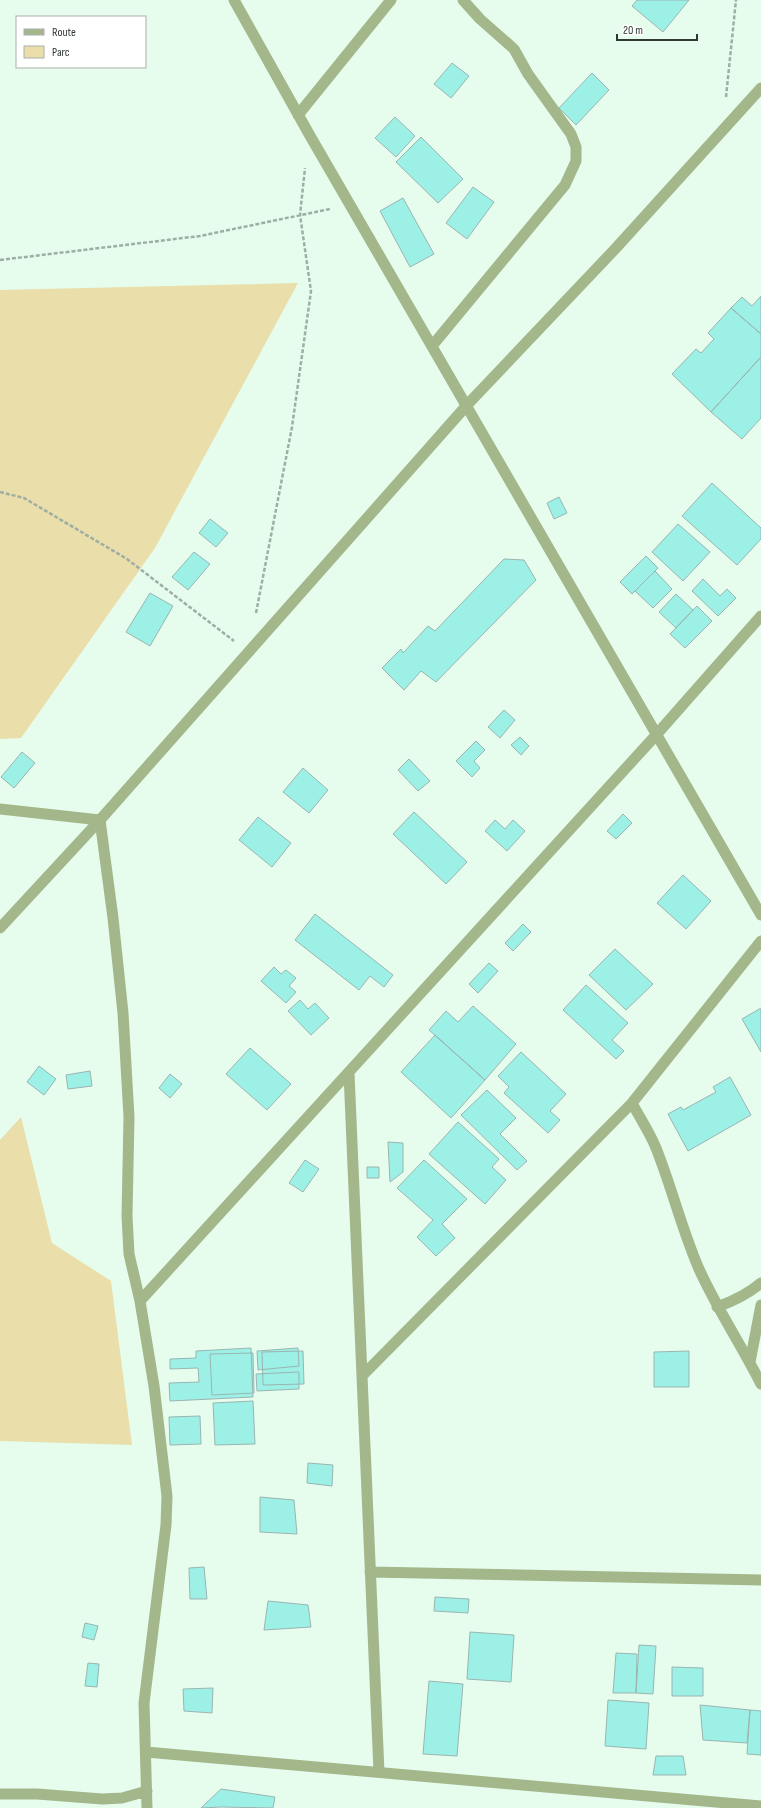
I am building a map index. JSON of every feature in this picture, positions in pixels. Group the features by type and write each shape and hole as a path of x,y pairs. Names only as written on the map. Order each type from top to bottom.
{"street":[{"path":"234,0 298,115 761,915"},
{"path":"298,115 391,0"},
{"path":"432,346 565,185 576,160 576,147 571,134 528,74 514,49 480,19 463,0"},
{"path":"0,928 100,820 467,405 616,248 761,88"},
{"path":"140,1301 657,734 761,616"},
{"path":"0,809 100,820"},
{"path":"100,820 113,918 123,1014 129,1117 127,1216 129,1254 140,1301 154,1386 167,1496 166,1524 144,1704 147,1808"},
{"path":"362,1376 632,1103 761,941"},
{"path":"349,1073 379,1772"},
{"path":"632,1103 656,1147 671,1187 681,1223 699,1268 717,1307 750,1362 761,1384"},
{"path":"717,1307 750,1293 761,1283"},
{"path":"750,1362 761,1306"},
{"path":"370,1572 761,1580"},
{"path":"146,1752 761,1806"},
{"path":"0,1794 37,1794 102,1799 122,1798 147,1791"}],"path":[{"path":"723,130 736,0"},
{"path":"254,621 292,427 311,291 300,215 309,134"},
{"path":"0,260 200,236 350,204"},
{"path":"0,492 24,498 127,559 248,652"}],"green space":[{"path":"298,283 155,548 21,738 0,739 0,290"},
{"path":"21,1117 52,1243 111,1281 132,1445 0,1441 0,1140"}],"building":[{"path":"637,0 689,0 663,32 632,6"},
{"path":"452,63 469,76 451,98 434,84"},
{"path":"592,73 609,90 576,125 559,108"},
{"path":"395,117 415,136 396,157 375,138"},
{"path":"421,137 463,179 438,203 396,162"},
{"path":"473,187 494,202 467,239 446,223"},
{"path":"403,198 434,254 410,267 380,211"},
{"path":"761,296 761,334 731,308 742,297 752,306"},
{"path":"731,308 761,334 761,357 711,412 672,374 696,349 701,353 714,339 708,333"},
{"path":"761,357 761,418 742,439 711,412"},
{"path":"712,483 761,528 761,539 737,565 682,516"},
{"path":"559,497 567,513 554,519 547,503"},
{"path":"210,519 228,533 216,547 199,533"},
{"path":"678,524 710,552 683,581 652,552"},
{"path":"194,552 210,564 188,590 172,577"},
{"path":"646,556 658,568 632,594 620,582"},
{"path":"504,559 524,560 536,580 436,682 421,671 404,690 382,668 401,649 403,653 428,626 435,631"},
{"path":"655,571 672,589 653,608 635,591"},
{"path":"703,579 720,596 727,589 736,598 718,616 692,591"},
{"path":"150,593 173,606 150,646 126,632"},
{"path":"676,594 693,610 676,628 659,612"},
{"path":"697,606 712,621 685,648 670,634"},
{"path":"504,710 515,720 500,738 488,727"},
{"path":"520,737 529,746 521,755 511,745"},
{"path":"476,741 485,750 474,761 480,768 472,777 456,761"},
{"path":"22,752 35,763 14,788 1,777"},
{"path":"409,759 430,781 418,791 398,770"},
{"path":"303,768 328,790 309,813 283,792"},
{"path":"414,812 467,862 446,884 393,834"},
{"path":"623,814 632,823 616,839 607,831"},
{"path":"258,817 291,843 272,867 239,840"},
{"path":"495,820 505,829 513,820 525,831 507,851 485,831"},
{"path":"683,875 711,901 686,929 657,903"},
{"path":"315,914 393,975 384,987 370,976 359,990 295,940"},
{"path":"523,924 531,932 513,951 505,943"},
{"path":"615,949 653,984 626,1010 589,975"},
{"path":"489,963 498,971 478,993 469,984"},
{"path":"274,967 281,974 286,970 296,978 289,986 296,992 286,1003 261,981"},
{"path":"586,985 628,1023 612,1040 624,1051 616,1059 563,1010"},
{"path":"300,1000 308,1009 315,1003 329,1018 311,1035 288,1011"},
{"path":"473,1006 516,1044 485,1080 429,1030 446,1011 458,1022"},
{"path":"761,1008 761,1052 742,1019"},
{"path":"435,1035 485,1080 451,1118 401,1072"},
{"path":"250,1048 291,1084 267,1110 226,1074"},
{"path":"521,1052 566,1094 550,1111 560,1120 548,1133 504,1093 509,1087 498,1076"},
{"path":"39,1066 56,1079 44,1095 27,1082"},
{"path":"90,1071 92,1086 68,1089 66,1075"},
{"path":"170,1074 182,1084 170,1098 159,1088"},
{"path":"730,1077 751,1115 688,1151 668,1114 681,1107 683,1110 716,1092 713,1087"},
{"path":"487,1090 516,1118 500,1134 527,1161 517,1170 461,1115"},
{"path":"458,1122 499,1159 492,1167 506,1180 485,1204 429,1154"},
{"path":"388,1142 403,1143 403,1172 390,1182"},
{"path":"305,1160 319,1169 303,1192 289,1183"},
{"path":"424,1160 467,1199 442,1224 455,1238 436,1256 417,1237 433,1220 397,1188"},
{"path":"367,1167 379,1167 379,1178 367,1178"},
{"path":"251,1348 253,1397 170,1401 169,1383 199,1382 198,1368 170,1369 170,1359 196,1358 196,1351"},
{"path":"298,1348 299,1366 258,1370 257,1351"},
{"path":"303,1351 304,1384 263,1385 262,1352"},
{"path":"689,1351 689,1387 654,1387 654,1352"},
{"path":"253,1353 254,1393 212,1395 210,1354"},
{"path":"299,1372 299,1389 257,1391 256,1374"},
{"path":"253,1401 255,1444 215,1445 213,1403"},
{"path":"200,1416 201,1444 170,1445 169,1417"},
{"path":"308,1463 333,1465 332,1486 307,1483"},
{"path":"260,1497 294,1500 297,1534 260,1532"},
{"path":"204,1567 207,1599 190,1599 189,1568"},
{"path":"435,1597 469,1599 468,1613 434,1611"},
{"path":"268,1601 308,1605 311,1627 264,1630"},
{"path":"85,1623 98,1626 94,1640 82,1637"},
{"path":"470,1632 514,1635 511,1682 467,1679"},
{"path":"639,1645 656,1646 653,1694 636,1693"},
{"path":"616,1653 637,1654 636,1693 613,1693"},
{"path":"88,1663 99,1664 97,1687 85,1686"},
{"path":"672,1667 703,1668 703,1696 672,1696"},
{"path":"429,1681 463,1684 457,1756 423,1754"},
{"path":"213,1688 212,1713 184,1711 183,1689"},
{"path":"608,1700 649,1703 646,1749 605,1746"},
{"path":"700,1705 750,1710 747,1743 703,1740"},
{"path":"750,1710 761,1711 761,1755 747,1754"},
{"path":"656,1756 683,1756 686,1775 653,1775"},
{"path":"221,1789 275,1797 273,1808 201,1808"}]}
